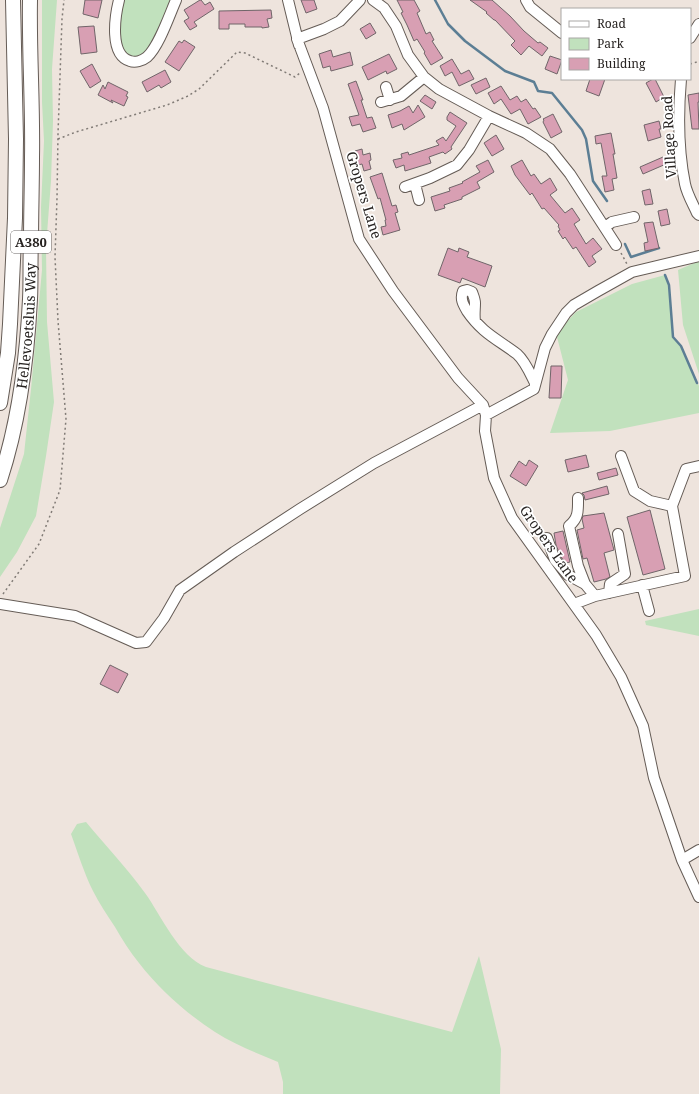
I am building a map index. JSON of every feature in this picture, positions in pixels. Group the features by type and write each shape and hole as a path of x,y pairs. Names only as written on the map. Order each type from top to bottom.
{"highway":[{"name":"Hellevoetsluis Way","path":"0,403 6,368 10,324 15,218 16,139 13,0"},
{"name":"Hellevoetsluis Way","path":"0,480 20,400 29,322 32,157 30,0"}],"street":[{"path":"119,0 115,20 116,39 120,54 125,60 135,63 146,58 156,46 176,0"},
{"path":"288,0 297,39 306,68"},
{"path":"297,39 324,30 340,21 360,0"},
{"path":"374,0 384,8 396,26 408,55 424,77 439,89 489,116 526,133 550,149 570,174 616,245"},
{"path":"526,0 530,7 561,32"},
{"path":"691,36 699,24"},
{"name":"Gropers Lane","path":"297,39 323,108 360,239 393,291 458,378 483,405 486,415 485,431 494,478 512,518 596,635 621,676 643,726 654,778 682,860 699,897"},
{"path":"386,87 385,101 401,96 424,77"},
{"name":"Village Road","path":"681,80 679,108 681,152 686,186 699,215"},
{"path":"419,200 410,185 430,178 457,165 469,150 489,116"},
{"path":"605,228 612,222 634,217"},
{"path":"486,415 534,389 545,348 552,334 566,313 574,305 632,272 699,256"},
{"path":"474,321 482,330 517,354 523,361 535,383"},
{"path":"0,604 74,616 136,643 146,642 164,618 180,590 234,552 374,463 483,405"},
{"path":"621,456 634,491 650,501 672,506"},
{"path":"574,604 595,596 685,576 672,506 686,469 699,466"},
{"path":"578,498 578,510 575,521 569,526 578,566 585,584 595,596"},
{"path":"609,593 610,584 625,574 618,534"},
{"path":"547,538 555,560 568,575 585,584"},
{"path":"642,585 649,611"},
{"path":"682,860 699,850"}],"path":[{"path":"0,598 39,544 60,490 66,420 58,320 56,265 58,139 64,0"},
{"path":"58,139 167,105 188,96 199,89 236,52 245,53 295,77 306,68"},
{"path":"616,245 632,272"}],"green space":[{"path":"42,0 57,0 52,69 53,121 51,181 46,247 47,322 54,402 36,516 17,552 0,577 0,528 24,454 42,270 41,207 44,141 42,102"},
{"path":"124,0 172,0 151,47 138,59 132,59 125,53 120,39 119,22"},
{"path":"699,261 699,374 683,325 678,270"},
{"path":"665,275 669,285 673,337 681,346 699,386 699,413 610,431 550,433 568,380 556,333 576,312 632,284"},
{"path":"699,609 699,636 646,625 645,621"},
{"path":"86,822 138,884 179,945 196,962 206,967 452,1032 479,956 501,1049 500,1094 283,1094 283,1082 278,1062 230,1041 194,1017 165,992 132,954 93,891 71,834 77,824"}],"building":[{"path":"85,0 102,0 98,18 83,14"},
{"path":"200,0 205,5 210,2 214,9 194,22 197,26 190,30 184,21 189,18 184,10"},
{"path":"301,0 314,0 317,9 306,13"},
{"path":"397,0 414,0 420,11 417,13 426,34 430,32 434,40 432,41 443,58 431,65 417,39 414,41 401,13 403,12"},
{"path":"470,0 492,0 538,43 540,42 548,48 542,56 529,46 521,55 511,45 515,41 495,20 486,13 487,12"},
{"path":"271,10 272,18 267,19 269,27 245,27 245,24 229,24 229,29 219,29 219,11"},
{"path":"370,23 376,33 366,39 360,29"},
{"path":"94,26 97,52 81,54 78,27"},
{"path":"184,40 195,47 179,71 165,62 179,41 182,43"},
{"path":"331,50 333,57 350,52 353,65 331,71 330,66 323,68 319,54"},
{"path":"389,54 397,69 387,74 386,71 368,80 362,67"},
{"path":"550,56 561,60 557,74 545,69"},
{"path":"452,59 461,74 469,70 474,79 459,86 452,72 445,76 440,66"},
{"path":"92,64 101,81 90,88 80,71"},
{"path":"165,70 171,82 161,88 159,85 147,92 142,82"},
{"path":"486,78 490,87 476,94 471,85"},
{"path":"590,80 605,80 599,96 586,91"},
{"path":"651,80 656,80 664,97 656,102 646,83"},
{"path":"356,81 363,100 361,100 367,118 372,117 376,128 363,132 360,124 352,126 349,117 359,115 348,84"},
{"path":"108,82 128,92 126,96 128,97 124,106 111,100 113,103 98,95 103,85 105,89"},
{"path":"501,86 510,100 517,96 521,102 526,99 541,117 528,124 520,109 511,114 501,99 494,104 488,93"},
{"path":"699,93 699,129 692,129 688,95"},
{"path":"425,95 436,102 432,109 420,101"},
{"path":"418,105 425,117 404,130 402,124 392,128 388,115 409,106 413,113"},
{"path":"450,112 467,123 451,147 452,149 445,154 443,152 429,157 431,163 405,171 404,165 396,168 393,160 402,158 401,154 408,152 409,155 439,145 436,141 443,137 446,141 456,126 447,120"},
{"path":"553,114 562,132 551,138 543,119"},
{"path":"659,121 661,137 648,141 644,125"},
{"path":"611,133 617,178 612,179 614,190 605,192 602,176 607,176 601,143 596,144 595,136"},
{"path":"496,135 504,149 492,156 484,143"},
{"path":"362,149 363,155 370,153 371,160 369,161 371,169 364,171 362,164 358,165 355,151"},
{"path":"663,157 666,164 643,174 640,167"},
{"path":"488,160 494,172 477,182 480,188 462,197 462,199 444,205 445,208 435,211 431,197 450,191 449,188 463,183 462,182 480,172 476,166"},
{"path":"522,160 531,176 534,174 541,184 550,178 557,190 550,195 565,213 572,208 580,220 574,224 586,244 593,238 602,249 592,256 596,262 589,267 576,247 573,249 565,237 563,239 558,231 560,230 559,225 544,208 542,209 532,193 530,195 515,175 511,166"},
{"path":"382,173 392,206 396,205 398,212 395,213 400,230 383,235 381,227 386,226 386,220 380,198 378,199 370,177"},
{"path":"650,189 653,204 645,205 642,191"},
{"path":"667,209 670,224 661,226 658,211"},
{"path":"653,222 659,248 645,251 644,243 648,242 644,223"},
{"path":"448,248 458,252 459,248 469,252 467,257 492,266 485,287 462,278 460,283 438,275"},
{"path":"551,366 562,366 561,398 549,398"},
{"path":"586,455 589,467 568,472 565,460"},
{"path":"529,460 538,466 526,486 510,476 519,461 526,466"},
{"path":"616,468 618,475 599,480 597,473"},
{"path":"607,486 609,494 585,500 582,493"},
{"path":"650,510 665,569 643,575 627,517"},
{"path":"604,513 614,550 604,553 610,577 594,582 587,558 583,559 577,530 584,528 582,519 583,516"},
{"path":"563,531 570,562 566,563 561,557 556,545 554,533"},
{"path":"110,665 128,674 118,693 100,684"}],"waterway":[{"path":"435,0 448,24 465,41 505,71 534,82 538,91 552,93 582,130 586,139 593,181 607,201"},
{"path":"625,244 631,257 659,248"},
{"path":"665,275 669,285 673,337 681,346 697,383"}]}
